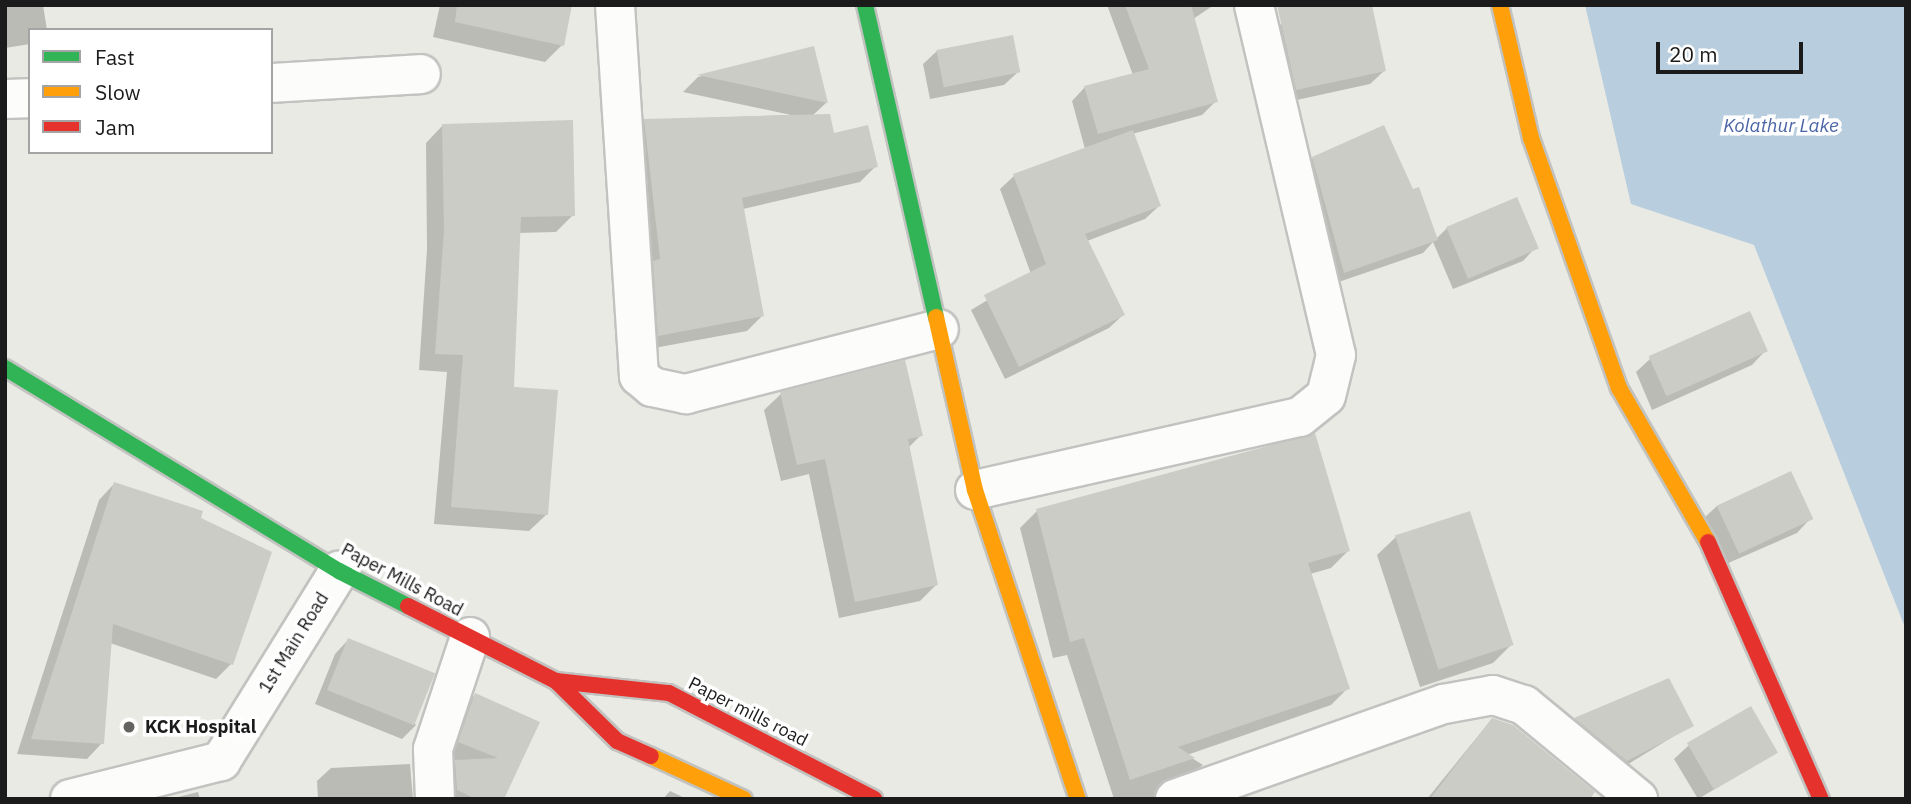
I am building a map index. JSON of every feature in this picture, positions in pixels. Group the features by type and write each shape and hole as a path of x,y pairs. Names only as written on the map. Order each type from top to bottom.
{"street":[{"path":"615,5 639,376 652,387 686,394 939,329"},
{"path":"865,5 975,490 1078,799"},
{"path":"975,490 1300,417 1326,396 1336,355 1254,5"},
{"path":"1500,5 1531,138 1619,388 1725,570 1821,799"},
{"path":"273,83 421,74"},
{"path":"5,99 28,98"},
{"name":"Paper Mills Road","path":"5,368 269,523 339,571 556,681 617,741 744,799"},
{"name":"1st Main Road","path":"81,798 221,761 339,571"},
{"path":"435,799 433,749 470,637"},
{"name":"Paper mills road","path":"556,681 669,693 873,799"},
{"path":"1175,799 1444,704 1493,695 1524,705 1638,799"}],"water":[{"name":"Kolathur Lake","path":"1585,5 1906,5 1906,630 1754,245 1631,204"}],"building":[{"path":"457,5 572,5 564,46 455,22"},
{"path":"1125,5 1191,5 1218,102 1098,134 1084,86 1149,69"},
{"path":"1277,5 1372,5 1386,71 1296,90"},
{"path":"1013,35 1020,72 944,87 936,50"},
{"path":"814,46 828,103 697,75"},
{"path":"830,114 834,133 868,125 878,167 742,198 764,316 658,336 653,261 660,259 644,119"},
{"path":"573,120 575,216 521,217 514,387 558,390 548,515 451,507 463,355 435,354 444,231 442,124"},
{"path":"1384,125 1413,189 1419,187 1438,240 1344,273 1312,157"},
{"path":"1133,130 1161,206 1085,234 1125,315 1019,367 984,295 1046,264 1013,174"},
{"path":"1517,197 1539,249 1468,279 1446,227"},
{"path":"1750,311 1768,351 1666,396 1649,356"},
{"path":"905,360 923,436 908,439 938,585 855,602 825,459 797,465 780,392"},
{"path":"1315,433 1350,551 1308,563 1350,689 1178,747 1195,758 1130,780 1084,638 1070,642 1036,509"},
{"path":"1791,471 1813,519 1739,554 1717,506"},
{"path":"114,482 203,511 201,518 272,552 233,665 113,624 104,744 31,739"},
{"path":"1470,511 1514,645 1438,670 1395,535"},
{"path":"348,638 435,673 414,725 327,690"},
{"path":"1669,678 1694,726 1627,761 1574,718"},
{"path":"475,693 540,722 504,799 476,799 457,790 455,760 498,758 458,742"},
{"path":"1751,706 1778,753 1714,790 1687,743"},
{"path":"1492,718 1513,725 1595,792 1590,799 1430,799"}],"traffic: fast":[{"path":"865,5 936,317"},
{"path":"5,368 339,571 408,606"}],"traffic: slow":[{"path":"1500,5 1531,138 1619,388 1708,542"},
{"path":"936,317 975,490 1078,799"},
{"path":"651,756 744,799"}],"traffic: jam":[{"path":"1708,542 1821,799"},
{"path":"408,606 556,681 617,741 651,756"},
{"path":"556,681 669,693 874,799"}],"place":[{"name":"KCK Hospital","path":"129,727"}]}
